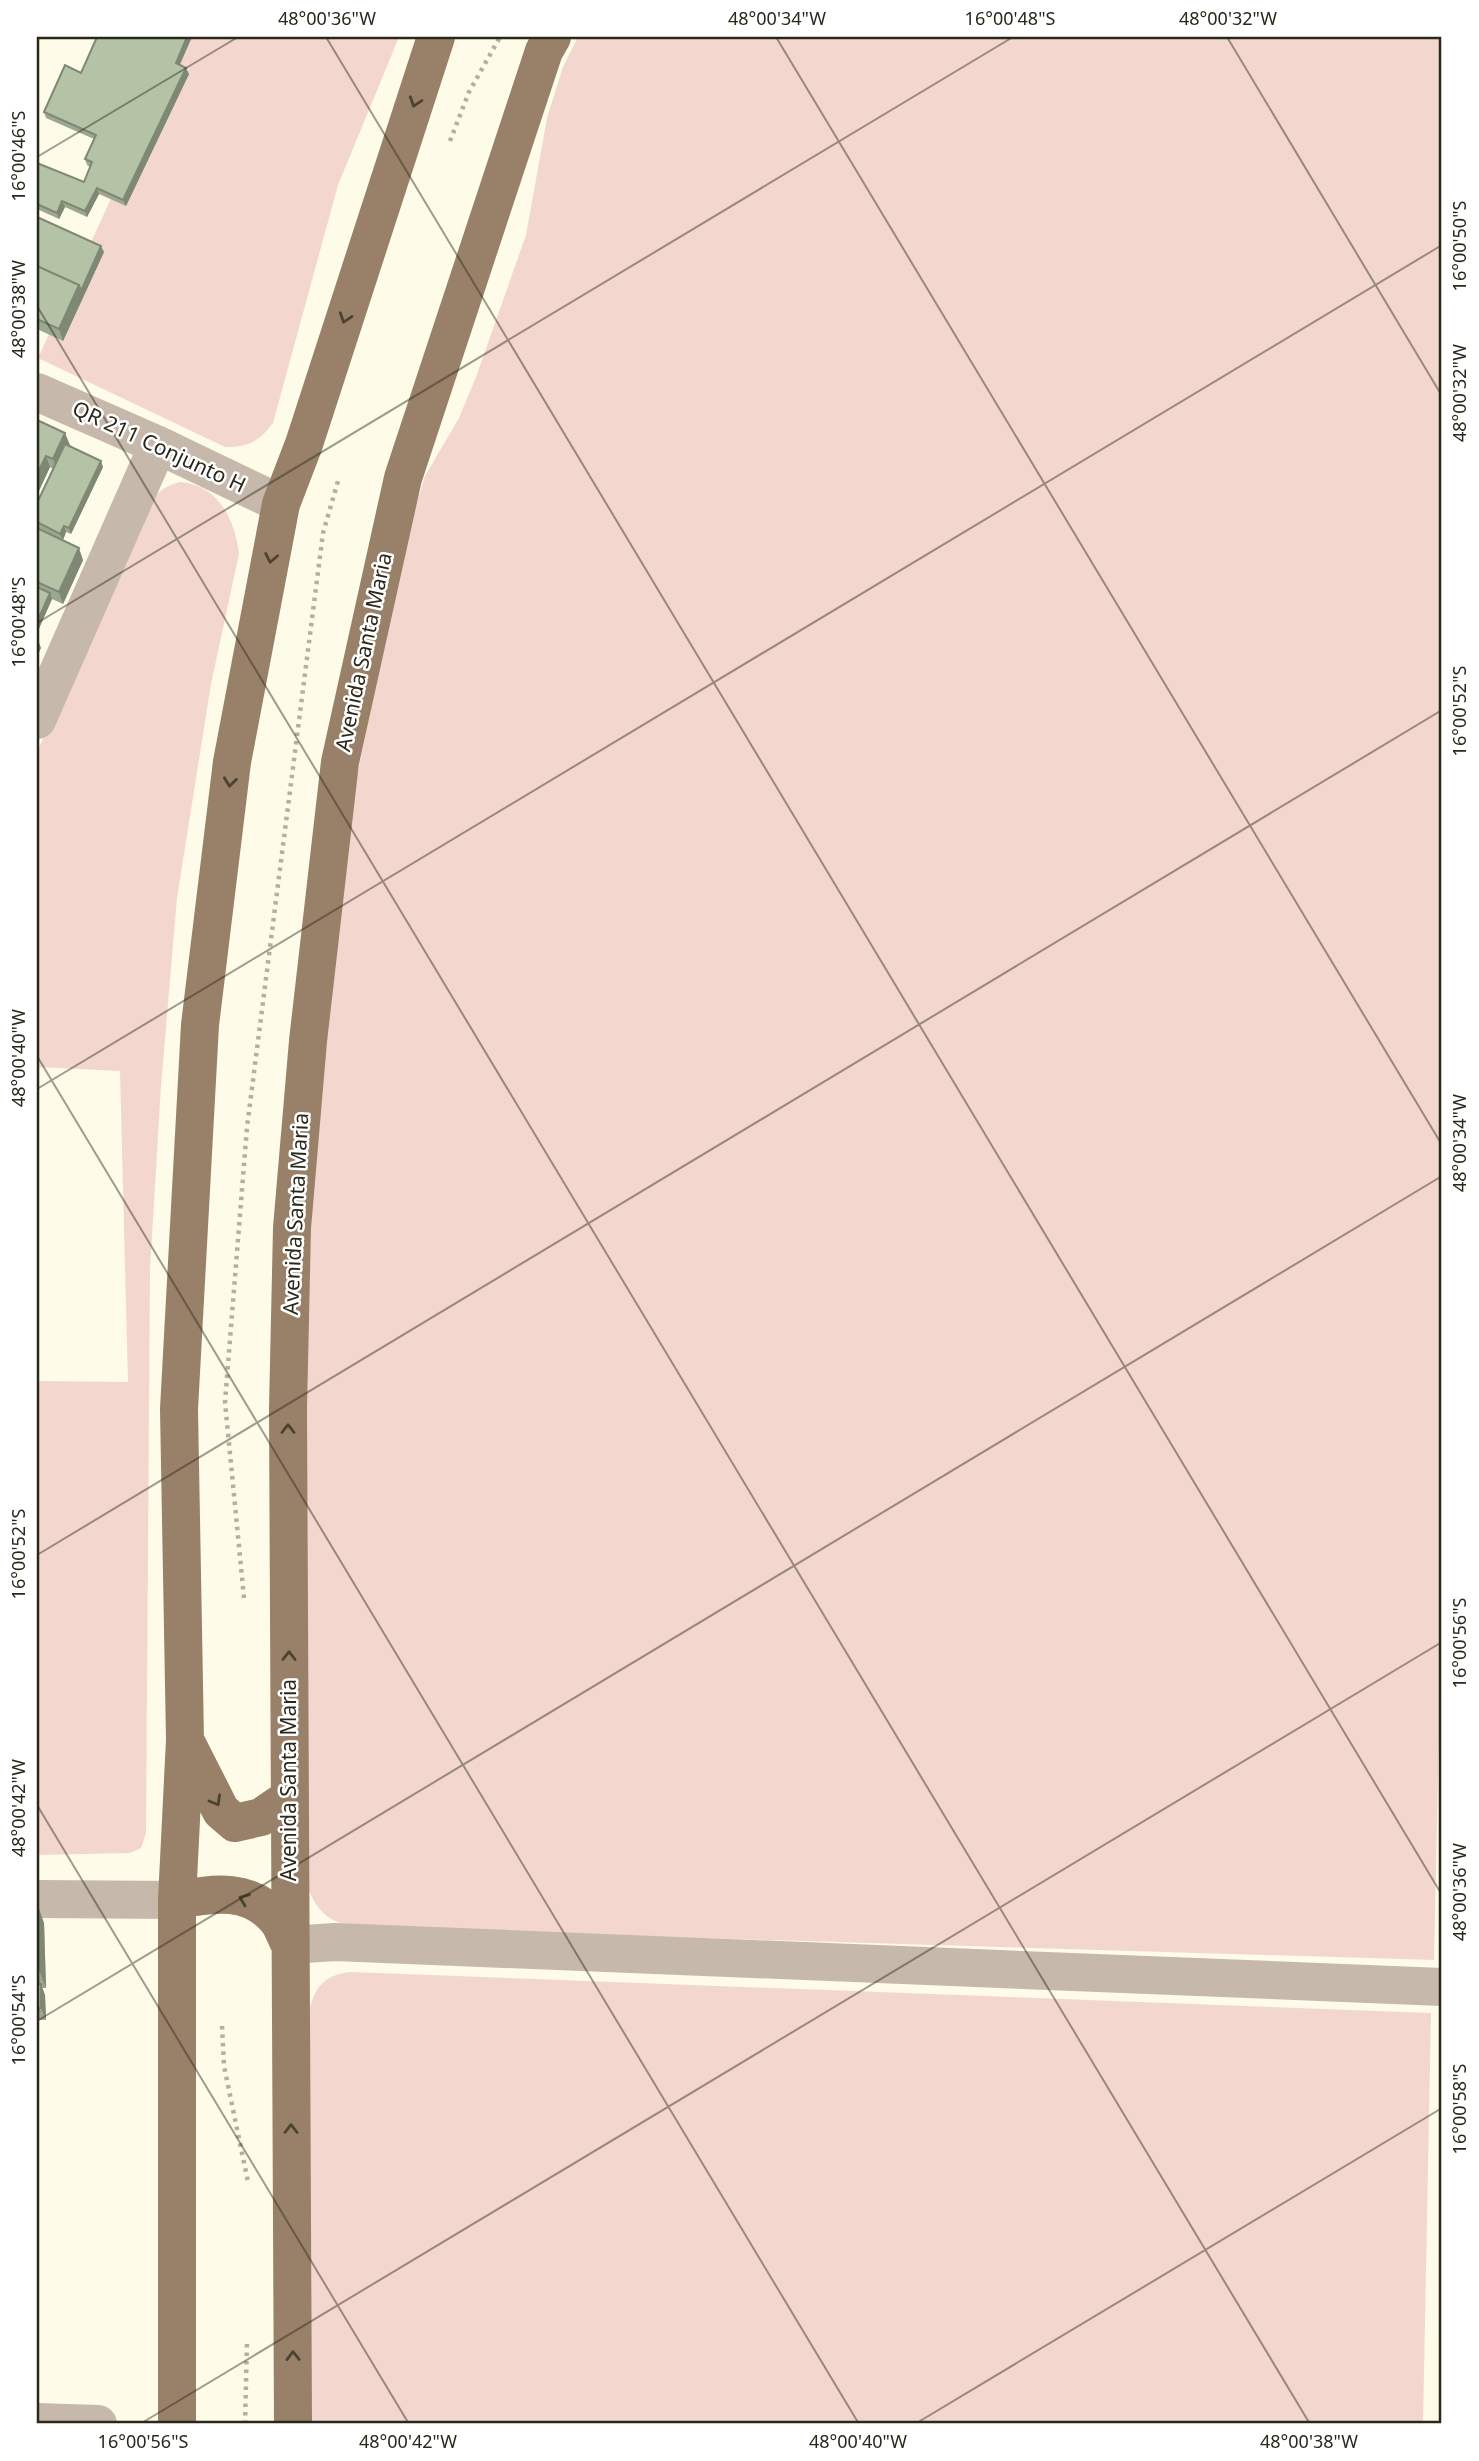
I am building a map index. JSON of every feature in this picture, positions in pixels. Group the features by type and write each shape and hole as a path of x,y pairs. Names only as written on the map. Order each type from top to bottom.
{"main road":[{"path":"177,2424 177,1900 186,1740 179,1409 200,1025 232,762 281,504 304,444 436,37"},
{"name":"Avenida Santa Maria","path":"293,2424 288,1409 292,1228 308,1041 340,762 402,478 544,51 552,37"},
{"path":"186,1740 221,1811 235,1823 261,1816 289,1798"},
{"path":"177,1900 216,1893 239,1896 260,1906 278,1921 290,1945"}],"street":[{"name":"QR 211 Conjunto H","path":"37,392 158,444 281,504"},
{"path":"37,720 158,444"},
{"path":"37,1899 177,1900"},
{"path":"290,1945 335,1942 1442,1987"},
{"path":"37,2422 98,2424"}],"shaded area":[{"path":"185,37 399,37 338,185 273,423 258,439 240,446 225,447 38,358"},
{"path":"578,37 1442,37 1442,1591 1434,1960 367,1928 345,1925 328,1917 310,1893 306,1882 307,1317 315,1143 354,791 413,516 425,476 459,418 476,377 526,235 547,118 563,67"},
{"path":"180,482 205,490 223,506 234,529 239,554 211,684 177,898 161,1086 150,1269 146,1833 141,1848 130,1853 37,1855 37,1381 128,1382 120,1071 37,1067 37,752 146,512 159,492"},
{"path":"351,1972 1431,2013 1423,2424 307,2424 310,2008 315,1993 324,1982 336,1975"}],"building":[{"path":"97,37 187,37 176,63 186,68 123,200 97,188 85,211 62,201 57,213 37,204 37,163 84,182 92,162 85,159 96,135 44,112 65,65 81,73"},
{"path":"37,217 101,246 81,291 79,285 37,266"},
{"path":"37,266 79,285 59,329 37,319"},
{"path":"37,420 65,433 53,459 46,456 37,474"},
{"path":"65,444 101,461 69,528 64,526 60,534 37,522 37,503"},
{"path":"37,528 79,548 59,592 37,582"},
{"path":"37,587 50,593 37,622"},
{"path":"37,1906 39,1970 37,1971"},
{"path":"37,1984 41,1984 41,2008 37,2009"}]}
